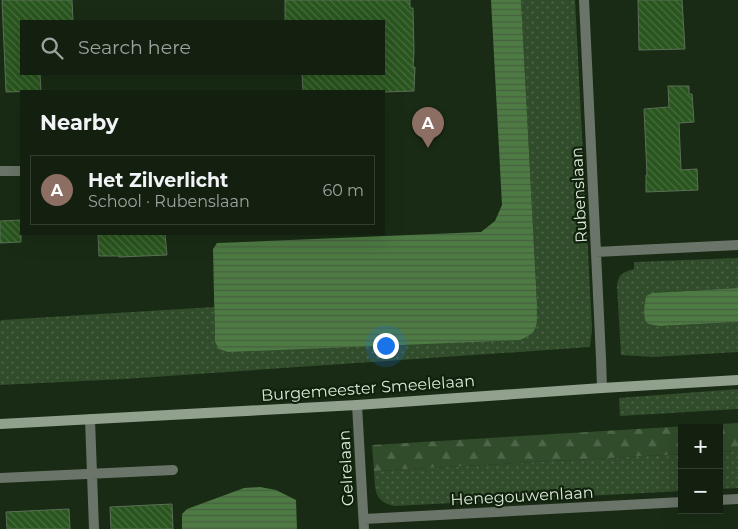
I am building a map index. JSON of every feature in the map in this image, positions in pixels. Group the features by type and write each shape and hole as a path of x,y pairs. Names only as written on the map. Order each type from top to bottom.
{"street":[{"name":"Rubenslaan","path":"584,0 602,388"},
{"path":"0,171 20,171"},
{"path":"596,252 738,245"},
{"name":"Burgemeester Smeelelaan","path":"0,424 357,405 738,380"},
{"name":"Gelrelaan","path":"357,405 364,524"},
{"path":"90,419 94,529"},
{"path":"0,478 173,470"},
{"path":"723,500 738,499"},
{"name":"Henegouwenlaan","path":"364,524 678,502"}],"green space":[{"path":"521,0 575,0 592,329 590,347 124,379 0,385 0,321 2,320 214,307 215,343 535,330 537,304"},
{"path":"738,258 738,288 652,293 646,296 645,314 660,326 738,322 738,352 653,357 621,355 617,286 622,274 634,269 634,262"},
{"path":"738,389 738,409 620,416 619,398"},
{"path":"738,423 738,451 723,452 723,424 721,424"},
{"path":"678,427 678,454 374,471 372,445"},
{"path":"738,451 738,488 723,489 723,452"},
{"path":"678,454 678,491 395,506 383,502 379,498 374,471"}],"shaded area":[{"path":"491,0 521,0 537,304 536,327 531,334 520,340 228,352 219,349 215,342 213,249 217,243 481,232 495,221 502,205"},
{"path":"738,288 738,322 660,326 648,324 645,320 646,296 652,293"},
{"path":"260,487 276,490 296,500 297,529 182,529 182,514 187,509 244,488"}],"building":[{"path":"2,0 72,0 73,20 20,20 20,75 40,75 41,90 6,92"},
{"path":"285,0 410,0 410,8 413,8 414,91 303,90 302,75 385,75 385,20 285,20"},
{"path":"638,0 682,0 685,49 639,50"},
{"path":"668,86 689,86 689,94 692,94 694,122 679,123 681,170 697,169 698,190 646,192 644,109 669,107"},
{"path":"20,220 21,242 0,243 0,221"},
{"path":"98,235 165,235 167,255 99,256"},
{"path":"172,504 173,529 111,529 110,507"},
{"path":"69,509 70,529 7,529 6,512"}],"place":[{"name":"Het Zilverlicht","path":"428,148"}]}
